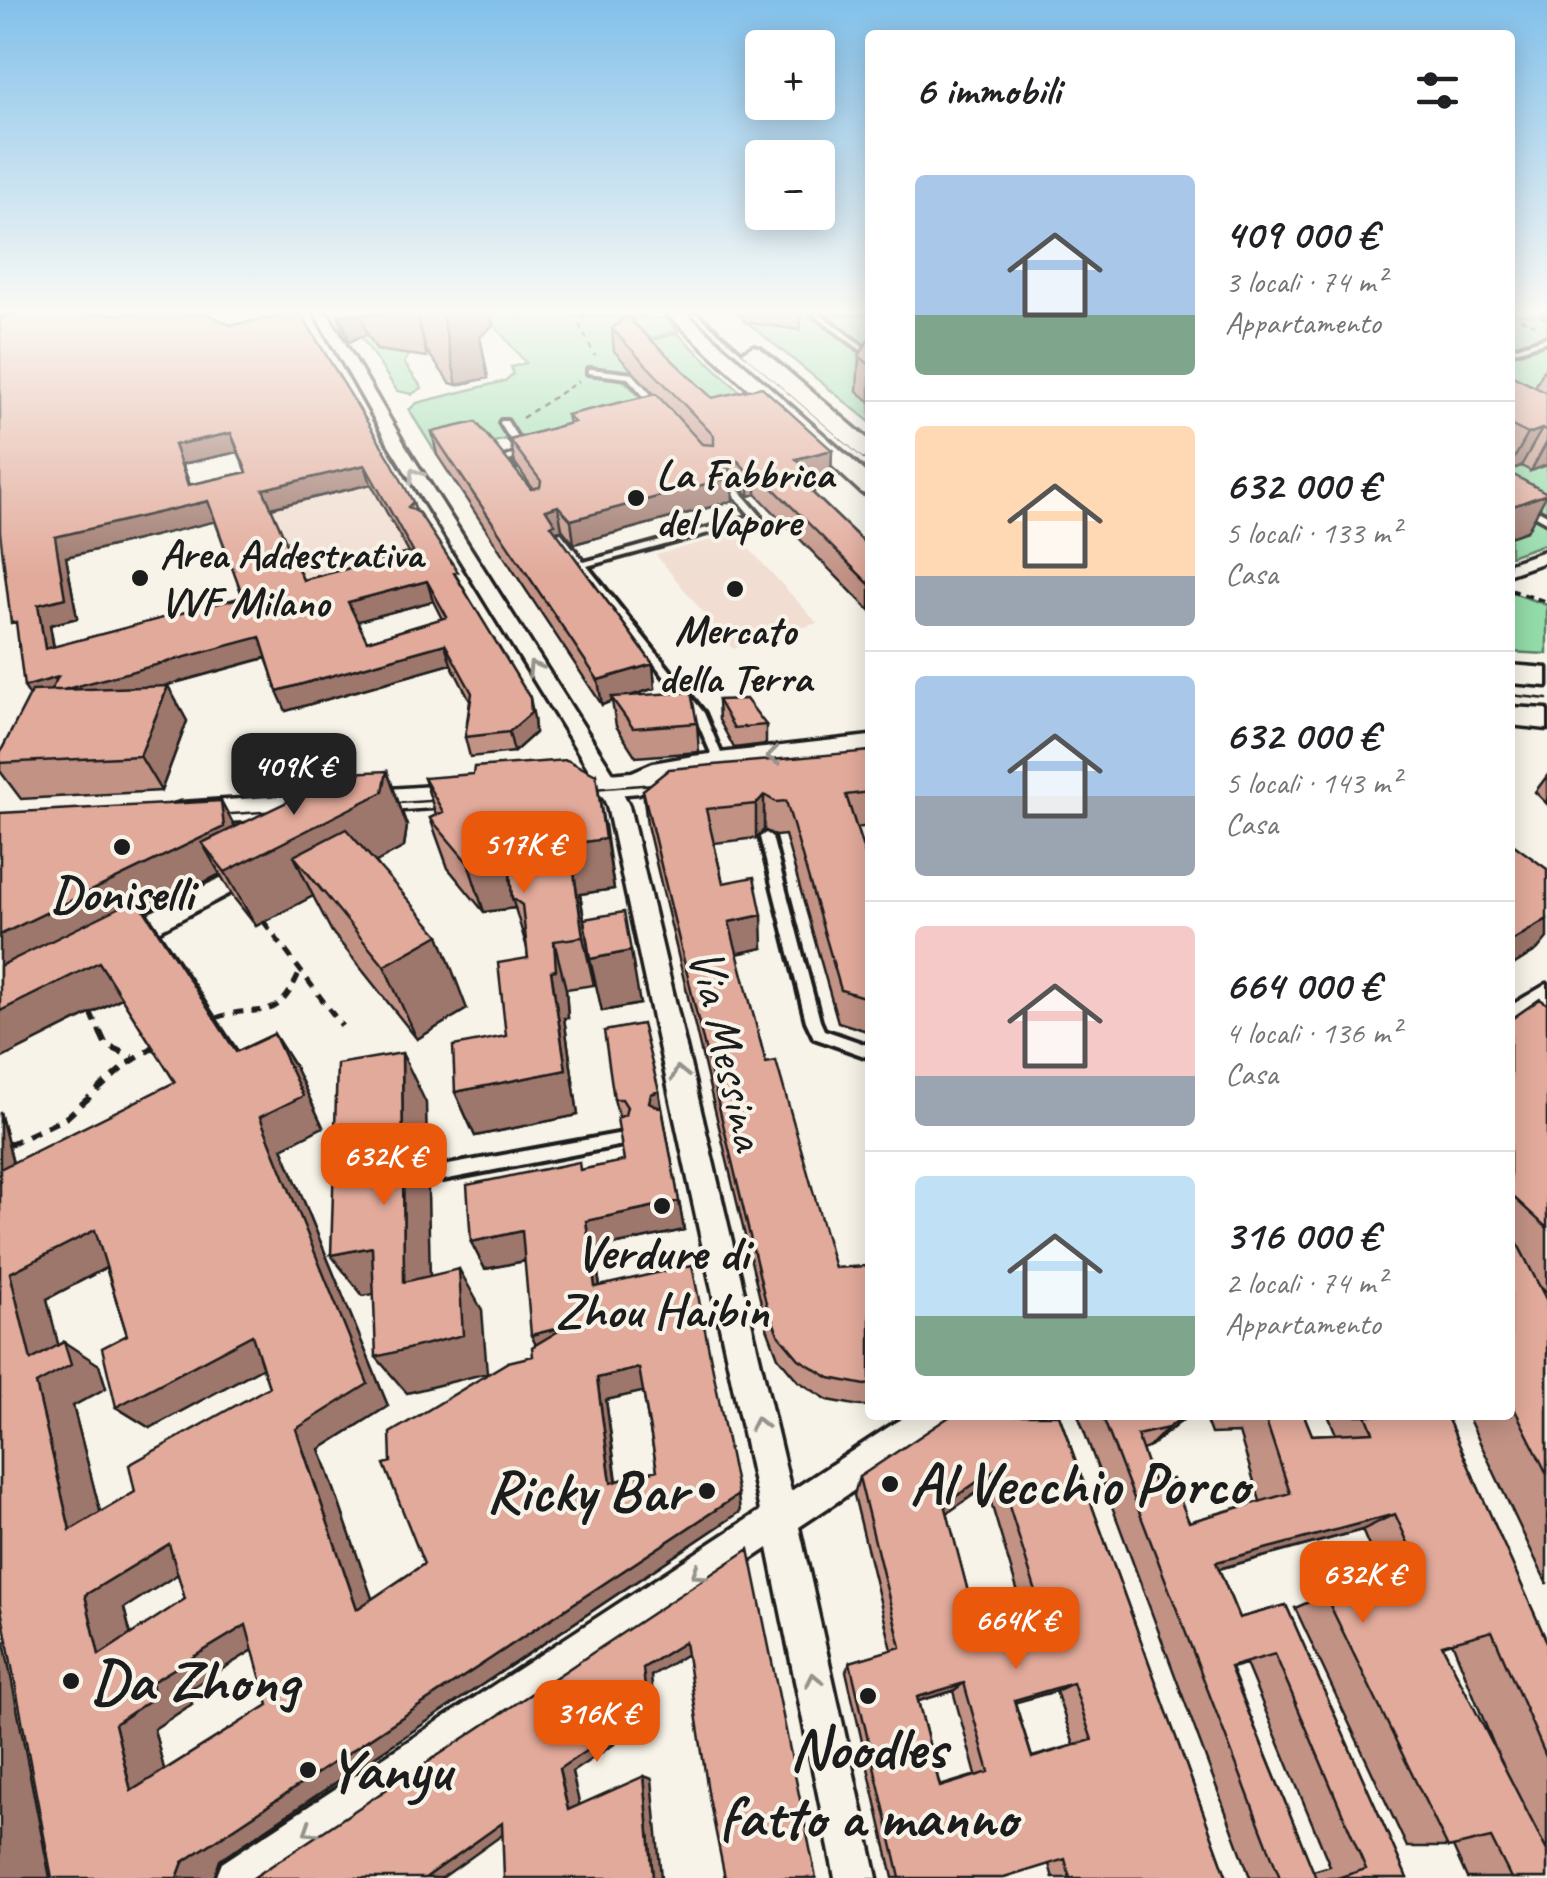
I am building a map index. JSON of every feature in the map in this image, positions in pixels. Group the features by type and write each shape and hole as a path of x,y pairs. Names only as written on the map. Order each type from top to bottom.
{"main road":[{"path":"774,402 865,484"},
{"path":"811,402 865,448"},
{"path":"1515,674 1547,677"},
{"path":"1515,717 1547,720"},
{"path":"151,816 320,816 624,784 663,770 865,747"},
{"path":"624,784 676,790 865,772"}],"street":[{"name":"Via Messina","path":"368,402 434,523 624,784 620,815 681,1128 780,1519 856,1878"},
{"path":"1515,567 1547,555"},
{"path":"100,949 286,855"},
{"path":"1515,1017 1547,995"},
{"path":"237,1878 929,1420"}],"lane":[{"path":"654,402 670,419"},
{"path":"793,402 865,465"},
{"path":"504,423 524,452 504,460 514,474"},
{"path":"581,565 757,517 733,489"},
{"path":"1515,501 1547,519"},
{"path":"1522,505 1535,501"},
{"path":"558,536 700,715 716,753"},
{"path":"766,838 812,1021 819,1034 865,1050"},
{"path":"443,1173 622,1139"}],"path":[{"path":"504,423 527,416 547,402"},
{"path":"1515,592 1547,602"},
{"path":"264,922 342,1026"},
{"path":"216,1018 226,1012 265,1010 286,1000 300,970"},
{"path":"91,1013 106,1046 132,1057"},
{"path":"8,1145 52,1126 85,1104 132,1057 158,1045"}],"shaded area":[{"path":"371,484 419,571 310,600 228,515"},
{"name":"Mercato della Terra","path":"735,533 817,623 733,649 656,555"}],"green space":[{"path":"640,402 530,447 520,436 437,455 409,410 417,403"},
{"path":"710,402 751,402 758,408 727,416"},
{"path":"845,402 865,402 865,418"},
{"path":"1515,402 1547,402 1547,543 1515,554"},
{"path":"1515,594 1547,605 1547,654 1515,652"}],"building":[{"path":"0,402 355,402 413,502 408,507 419,513 458,572 454,573 530,698 531,713 509,732 465,737 472,693 445,644 277,691 260,637 63,690 51,690 58,677 24,687 16,622 11,623 0,532","holes":["231,433 247,472 188,485 174,445","365,465 413,552 303,580 263,489","208,501 243,597 45,649 38,605 65,598 55,537","427,581 447,617 367,641 348,602"]},
{"path":"624,402 663,402 702,444 714,445 714,436 681,402 778,402 832,450 796,459 814,476 799,480 865,543 865,580 756,471 749,473 738,461 729,460 725,468 732,477 571,520 558,506 546,510 555,524 551,525 653,664 598,680 432,432 476,422 531,489 540,487 541,481 510,440 574,422 567,415"},
{"path":"1515,402 1547,402 1547,432 1542,429 1528,434 1515,428"},
{"path":"1515,476 1547,493 1515,505"},
{"path":"168,686 140,756 0,763 0,753 32,691"},
{"path":"691,692 697,723 633,728 611,697"},
{"path":"746,699 766,725 734,728 718,700"},
{"path":"865,751 865,793 846,795 865,854 865,997 841,990 786,801 776,802 764,795 756,804 706,809 723,883 754,877 762,915 729,922 766,1063 776,1061 835,1268 865,1266 865,1385 830,1378 799,1359 778,1334 766,1303 643,790 669,769"},
{"path":"567,760 596,775 605,839 570,844 583,937 554,941 556,970 551,971 566,1070 455,1092 453,1046 506,1036 498,963 528,958 522,905 512,898 509,857 468,863 430,818 443,812 424,778 473,774 474,767"},
{"path":"387,771 383,792 225,872 202,843 347,773"},
{"path":"221,801 224,827 0,935 0,813"},
{"path":"346,829 439,935 384,966 294,856"},
{"path":"1515,846 1547,869 1547,919 1515,939"},
{"path":"137,899 236,1052 274,1034 303,1096 260,1117 368,1384 296,1429 357,1609 424,1564 384,1464 391,1462 390,1433 508,1362 533,1356 532,1347 567,1326 531,1335 522,1231 471,1242 467,1185 579,1162 580,1170 624,1161 617,1118 625,1115 627,1107 622,1099 614,1099 604,1031 642,1024 659,1091 651,1094 649,1102 662,1109 679,1201 586,1221 595,1287 692,1265 738,1495 183,1862 177,1878 52,1878 0,1604 0,1169 175,1082 99,962 0,1011 0,966","holes":["95,1230 127,1335 102,1348 116,1407 252,1335 269,1387 129,1465 135,1492 70,1530 36,1384 71,1365 64,1342 31,1360 10,1273","639,1368 657,1470 611,1483 597,1378","169,1544 185,1599 99,1655 85,1595","246,1625 268,1705 131,1791 115,1724 155,1697 152,1682"]},
{"path":"624,912 631,951 590,959 584,919"},
{"path":"1540,999 1547,1004 1547,1228 1515,1199 1515,1016"},
{"path":"402,1053 404,1282 459,1269 463,1335 376,1357 372,1247 331,1255 337,1064"},
{"path":"1515,1239 1547,1301 1547,1474 1515,1410"},
{"path":"944,1420 1061,1420 1227,1878 1070,1878 1065,1859 1004,1878 900,1878 850,1662 901,1647 859,1477","holes":["997,1468 1041,1608 977,1626 945,1504","964,1683 989,1772 940,1787 917,1697","1073,1683 1092,1740 1032,1758 1014,1700"]},
{"path":"1104,1420 1178,1420 1168,1428 1137,1435 1154,1484 1172,1479 1189,1522 1290,1493 1266,1420 1306,1420 1312,1435 1373,1432 1368,1420 1448,1420 1547,1642 1547,1759 1492,1631 1442,1645 1547,1851 1547,1878 1511,1878 1491,1838 1448,1848 1325,1595 1418,1565 1395,1514 1216,1562 1239,1618 1286,1605 1407,1878 1337,1878 1366,1869 1275,1654 1230,1667 1316,1878 1280,1878"},
{"path":"749,1549 816,1878 725,1878 685,1642 643,1668 647,1710 559,1769 568,1810 644,1776 653,1878 504,1878 502,1823 425,1878 253,1878"}],"tram line":[{"path":"789,402 865,469"},
{"path":"1515,696 1547,699"},
{"path":"569,791 678,782"},
{"path":"369,805 459,799"},
{"path":"200,816 295,810"}],"place":[{"name":"La Fabbrica del Vapore","path":"636,498"},
{"name":"Area Addestrativa VVF Milano","path":"140,578"},
{"name":"Mercato della Terra","path":"735,589"},
{"name":"Doniselli","path":"122,847"},
{"name":"Verdure di Zhou Haibin","path":"662,1206"},
{"name":"Al Vecchio Porco","path":"890,1484"},
{"name":"Ricky Bar","path":"707,1491"},
{"name":"Da Zhong","path":"71,1681"},
{"name":"Noodles fatto a manno","path":"868,1696"},
{"name":"Yanyu","path":"308,1770"}]}
